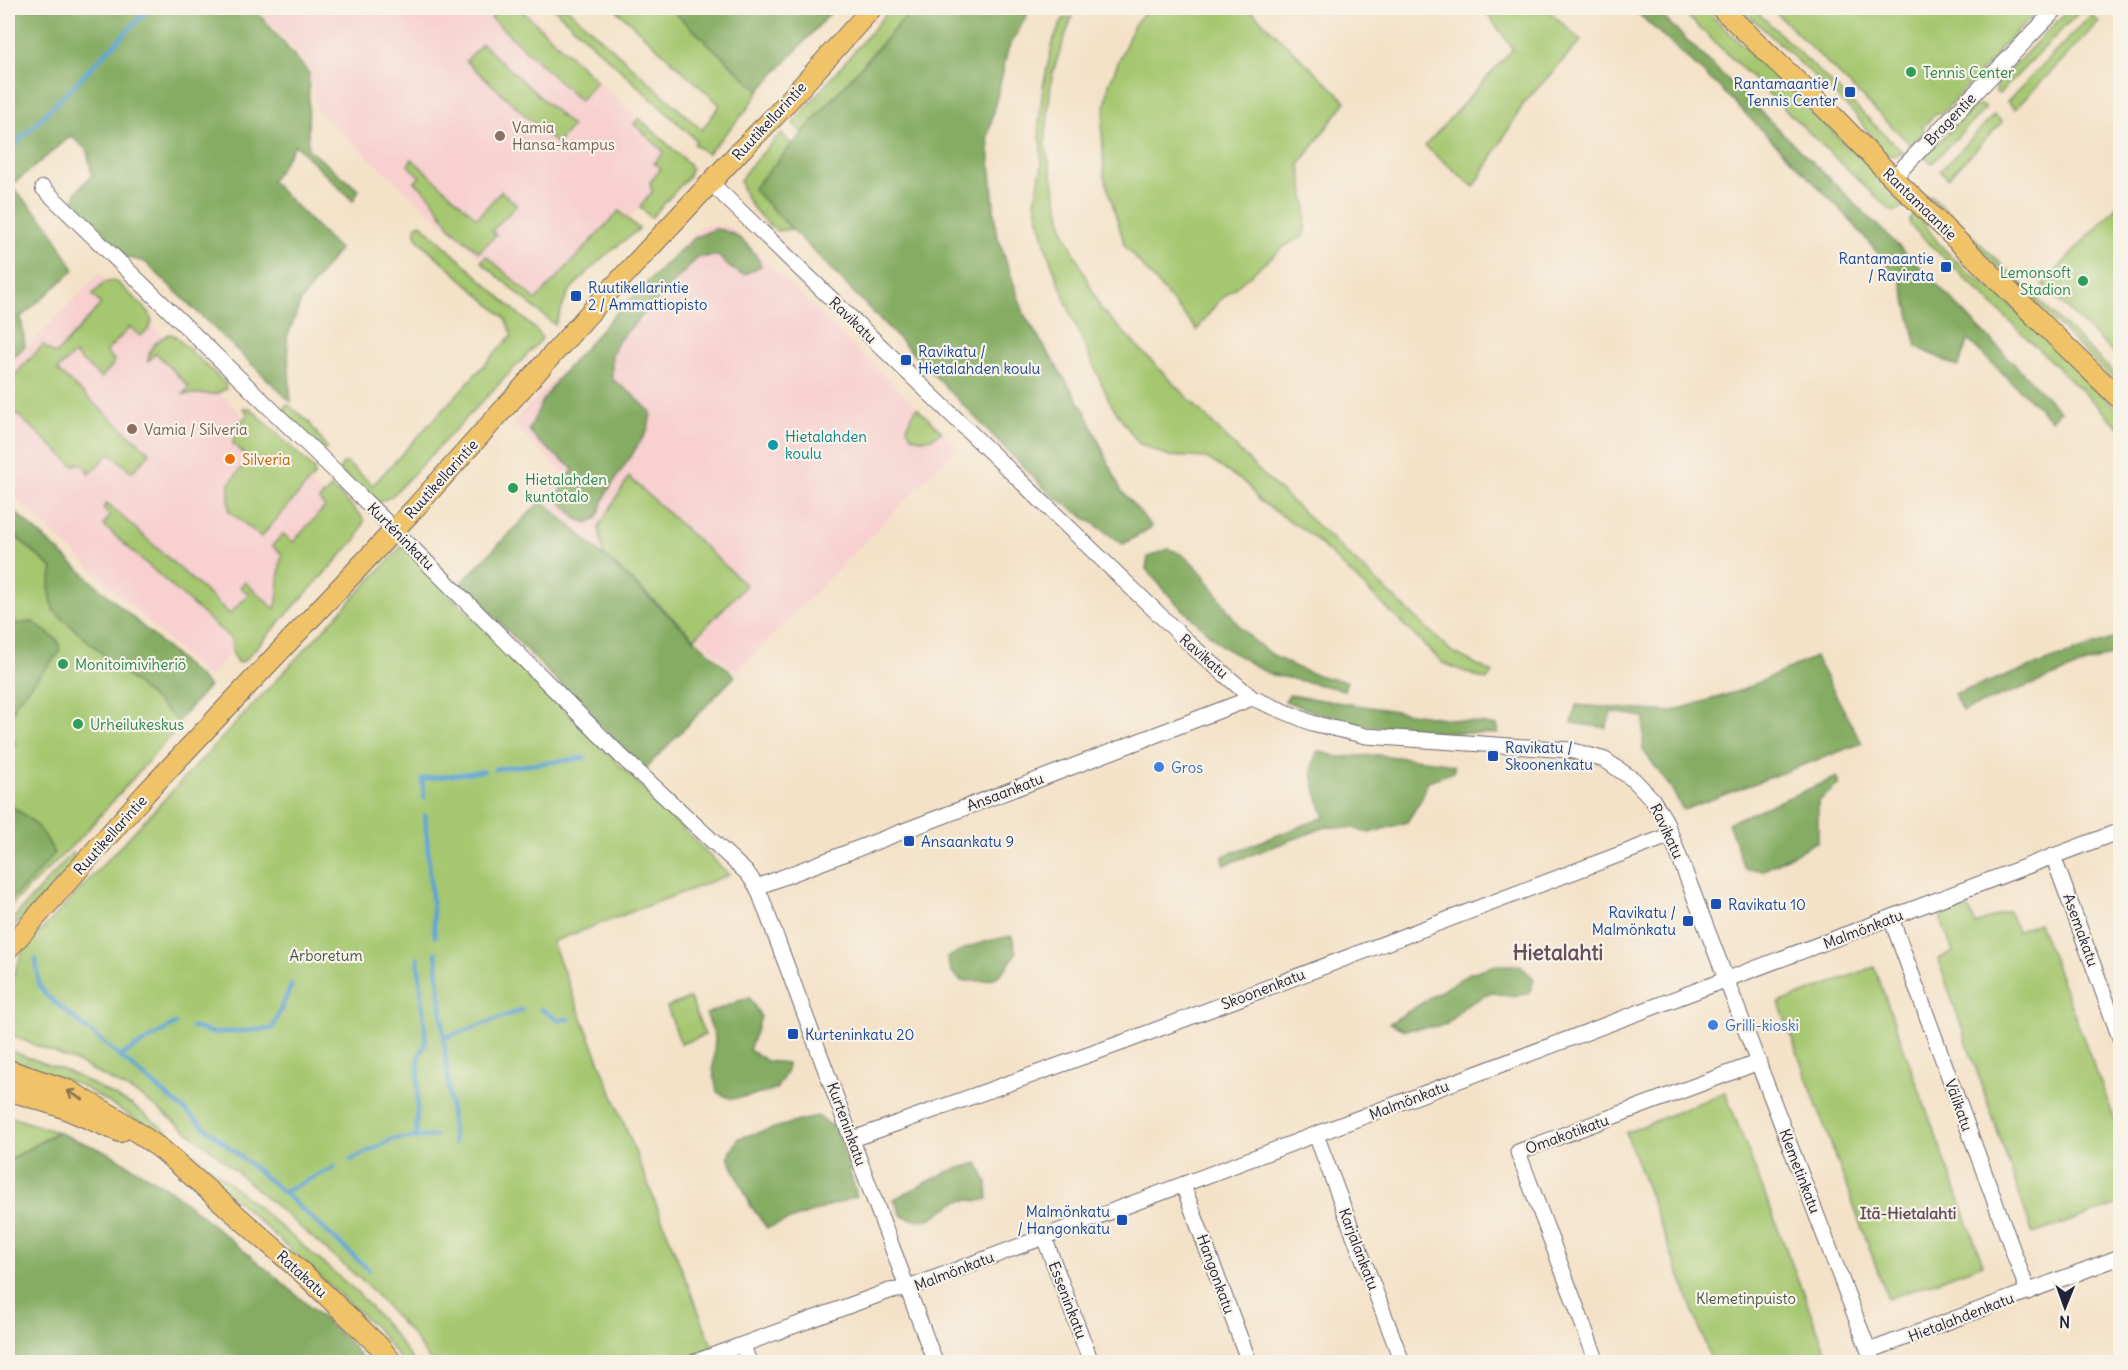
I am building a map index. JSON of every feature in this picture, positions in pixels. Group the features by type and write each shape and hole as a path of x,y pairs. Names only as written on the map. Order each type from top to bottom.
{"main road":[{"name":"Ruutikellarintie","path":"8,949 146,794 394,530 872,8"},
{"name":"Rantamaantie","path":"1721,8 2121,399"},
{"name":"Ratakatu","path":"8,1070 68,1090 118,1119 161,1149 306,1276 380,1347 392,1362"},
{"name":"Ratakatu","path":"8,1090 61,1107 128,1136 207,1191"}],"street":[{"name":"Bragentie","path":"1893,178 2057,8"},
{"name":"Ravikatu","path":"711,183 1193,647 1252,698 1312,723 1366,736 1570,750 1605,760 1634,780 1652,799 1665,820 1727,980"},
{"name":"Kurténinkatu","path":"43,188 394,530 621,756 748,874 757,887"},
{"name":"Ansaankatu","path":"757,887 1252,698"},
{"name":"Malmönkatu","path":"695,1362 889,1292 906,1289 2121,831"},
{"name":"Skoonenkatu","path":"853,1140 1134,1038 1671,836"},
{"name":"Asemakatu","path":"2053,856 2121,1038"},
{"name":"Kurteninkatu","path":"757,887 935,1362"},
{"name":"Välikatu","path":"1891,918 2028,1292"},
{"name":"Klemetinkatu","path":"1727,980 1871,1357"},
{"name":"Omakotikatu","path":"1597,1362 1518,1152 1759,1062"},
{"name":"Karjalankatu","path":"1316,1135 1402,1362"},
{"name":"Hangonkatu","path":"1183,1185 1249,1362"},
{"name":"Esseninkatu","path":"1044,1237 1091,1362"},
{"name":"Hietalahdenkatu","path":"1871,1357 2028,1292 2121,1257"},
{"path":"743,1346 749,1362"}],"shaded area":[{"name":"Vamia Hansa-kampus","path":"258,8 525,8 681,162 542,314 317,110 309,66"},
{"path":"703,225 729,226 958,447 737,672 542,497 564,474 512,423"},
{"name":"Vamia / Silveria","path":"100,273 347,520 208,678 8,491 8,367"}],"green space":[{"path":"8,8 254,8 309,73 308,149 359,190 353,201 295,145 271,181 339,249 301,301 287,338 291,402 145,262 121,256 72,206 77,191 92,175 87,150 71,136 11,186 49,226 74,270 21,317 25,346 8,363"},
{"path":"501,8 519,8 597,81 580,101 491,18"},
{"path":"553,8 567,8 702,130 720,105 614,8 670,8 759,91 746,111 707,154 694,144 696,140"},
{"path":"670,8 835,8 759,91"},
{"path":"891,8 913,8 802,133 793,123"},
{"path":"913,8 1031,8 1008,49 988,136 996,232 1025,316 1086,413 1121,490 1152,527 1123,544 1048,492 753,189"},
{"path":"1148,8 1248,8 1346,101 1300,164 1306,209 1305,235 1285,246 1217,303 1197,330 1125,246 1104,175 1102,127 1109,84 1134,25"},
{"path":"1483,8 1546,8 1581,41 1524,103 1474,187 1425,146 1513,49"},
{"path":"1632,8 1654,8 1917,264 2060,411 2051,420 1968,340 1958,367 1917,347 1902,283 1848,217 1719,87"},
{"path":"1679,8 1704,8 1907,203 1897,211 1891,211"},
{"path":"1741,8 1753,8 1904,153 1892,156 1883,153 1855,114"},
{"name":"Tennis Center","path":"1771,8 2041,8 1941,114 1936,114 1923,126 1924,132 1911,145"},
{"path":"2070,8 2083,8 1999,94 1996,92 1997,83"},
{"path":"2091,15 2099,22 2015,109 2007,102"},
{"path":"1072,17 1052,74 1045,144 1064,231 1101,309 1255,467 1451,651 1493,673 1486,680 1443,663 1310,534 1258,500 1248,485 1207,458 1168,456 1138,443 1111,404 1073,320 1047,251 1035,203 1042,164 1039,123 1043,87 1053,41 1063,19"},
{"path":"482,44 572,126 557,144 466,61"},
{"path":"1981,105 1986,108 1932,163 1924,157 1974,106"},
{"path":"1994,115 2002,122 1948,178 1940,171"},
{"path":"639,118 689,164 691,169 689,176 651,218 640,207 652,192 650,182 661,169 654,163 664,152 634,124"},
{"path":"781,133 792,145 753,189 792,229 777,231 754,209 740,181 747,170"},
{"path":"412,159 477,218 501,191 517,205 492,231 496,235 479,252 450,227 431,197 415,182 420,177 408,165"},
{"path":"1926,196 1932,197 2120,379 2120,382 2108,375"},
{"name":"Lemonsoft Stadion","path":"2120,203 2120,359 2042,285"},
{"path":"619,211 639,229 601,259 569,291 555,325 481,262 486,256 489,258 536,300"},
{"path":"1916,213 1940,245 1966,270 2002,297 2120,411 2120,428 1910,225 1910,219"},
{"path":"420,223 539,333 542,339 392,496 375,504 339,471 343,463 347,463 373,485 512,335 505,318 417,239 415,228"},
{"path":"715,229 730,233 743,241 754,252 761,266 744,275 730,268 718,256 698,257 619,340 612,355 612,379 651,412 648,430 607,492 597,518 588,523 577,519 557,498 573,469 539,442 529,430 542,402 556,381 615,314 681,249 696,237"},
{"path":"113,281 149,312 152,321 149,329 140,336 130,327 106,352 114,360 112,366 101,378 74,354 57,370 150,453 132,472 110,453 89,474 79,463 74,466 8,406 8,382 43,345 54,354 59,351 101,304 92,295 105,282"},
{"path":"170,334 174,335 225,383 226,389 215,394 183,394 189,387 156,353 148,361 155,344"},
{"path":"287,404 309,422 327,448 324,451 282,413"},
{"path":"243,408 250,408 314,469 315,475 261,537 229,511 229,484 249,458 233,444 236,427 248,414"},
{"path":"917,408 942,432 927,439 911,436 907,428"},
{"path":"629,477 746,585 695,638 603,554 599,527"},
{"path":"332,487 364,521 357,538 244,661 238,663 233,656 231,639 103,525 110,516 103,509 107,503 230,614 249,594 240,587 245,582 275,609 282,554 272,546 283,534 293,542 325,507 319,500"},
{"path":"542,500 735,676 644,770 461,583"},
{"path":"14,511 209,686 178,721 53,610 49,587 53,569 8,529 8,517"},
{"name":"Monitoimiviheriö","path":"8,530 53,569 56,603 181,724 83,835 8,908"},
{"name":"Arboretum","path":"402,546 729,875 552,942 713,1348 673,1362 431,1362 413,1336 369,1287 208,1147 142,1097 79,1063 8,1034 10,984 23,950"},
{"path":"1168,549 1179,553 1200,571 1242,629 1264,649 1304,670 1347,681 1344,690 1269,674 1223,647 1174,601 1146,569 1148,557"},
{"path":"8,614 17,624 33,622 58,641 60,652 17,701 8,724"},
{"path":"2120,636 2120,651 1962,711 1954,694"},
{"path":"1815,657 1862,743 1683,810 1671,788 1643,750 1644,717 1611,712 1606,728 1572,723 1576,705 1669,712 1742,690"},
{"path":"1289,695 1497,726 1498,734 1433,732 1367,726 1317,713 1285,701"},
{"path":"8,724 15,744 8,753"},
{"path":"1318,751 1339,757 1378,755 1441,762 1454,766 1454,772 1428,781 1422,798 1407,822 1369,833 1353,828 1326,827 1224,865 1223,856 1325,817 1316,793 1313,776 1314,759"},
{"path":"1837,777 1839,784 1818,802 1818,841 1764,870 1745,869 1728,823"},
{"path":"12,807 38,826 54,854 8,901 8,820"},
{"path":"73,852 75,857 71,866 8,933 8,924"},
{"path":"1968,908 1976,924 2009,911 2018,931 2039,923 2120,1133 2120,1204 2033,1234 1938,959 1953,952 1940,917"},
{"path":"1012,936 1016,953 1004,970 994,978 981,981 961,981 952,972 947,958 978,944"},
{"path":"1496,965 1519,965 1534,979 1529,994 1508,996 1492,992 1465,1006 1447,1024 1439,1026 1404,1030 1390,1023 1470,973"},
{"path":"1874,967 1983,1264 1888,1299 1779,1003"},
{"path":"749,997 761,1017 749,1050 767,1061 787,1063 787,1071 776,1089 731,1099 717,1092 713,1069 715,1036 706,1014"},
{"path":"690,998 705,1035 681,1044 667,1007"},
{"path":"8,1050 69,1072 132,1105 178,1139 358,1293 392,1332 414,1362 402,1362 377,1329 235,1199 147,1126 80,1085 16,1063 8,1054"},
{"name":"Klemetinpuisto","path":"1725,1092 1830,1362 1712,1362 1626,1133"},
{"path":"8,1116 57,1132 8,1161"},
{"path":"817,1116 837,1129 855,1189 855,1197 767,1228 751,1206 728,1157 739,1138"},
{"path":"57,1132 109,1153 173,1192 284,1284 348,1341 365,1362 8,1362 8,1161"},
{"path":"978,1163 987,1183 988,1199 959,1201 928,1219 902,1216 894,1199 947,1172"}],"waterway":[{"path":"14,146 150,8"},
{"path":"495,769 585,758"},
{"path":"424,798 422,779 484,771"},
{"path":"425,815 435,937"},
{"path":"436,953 454,1144"},
{"path":"416,1137 419,1057 426,1041 418,958"},
{"path":"36,959 39,985 46,995 283,1192 369,1270"},
{"path":"192,1027 213,1033 272,1029 292,984"},
{"path":"541,1009 558,1020 569,1019"},
{"path":"444,1038 522,1010"},
{"path":"119,1057 175,1024"},
{"path":"351,1160 393,1139 435,1136"},
{"path":"283,1192 335,1167"}],"place":[{"name":"Tennis Center","path":"1911,72"},
{"name":"Rantamaantie / Tennis Center","path":"1850,92"},
{"name":"Vamia Hansa-kampus","path":"500,136"},
{"name":"Rantamaantie / Ravirata","path":"1946,267"},
{"name":"Lemonsoft Stadion","path":"2083,281"},
{"name":"Ruutikellarintie 2 / Ammattiopisto","path":"576,296"},
{"name":"Ravikatu / Hietalahden koulu","path":"906,360"},
{"name":"Vamia / Silveria","path":"132,429"},
{"name":"Hietalahden koulu","path":"773,445"},
{"name":"Silveria","path":"230,459"},
{"name":"Hietalahden kuntotalo","path":"513,488"},
{"name":"Monitoimiviheriö","path":"63,664"},
{"name":"Urheilukeskus","path":"78,724"},
{"name":"Ravikatu / Skoonenkatu","path":"1493,756"},
{"name":"Gros","path":"1159,767"},
{"name":"Ansaankatu 9","path":"909,841"},
{"name":"Ravikatu 10","path":"1716,904"},
{"name":"Ravikatu / Malmönkatu","path":"1688,921"},
{"name":"Grilli-kioski","path":"1713,1025"},
{"name":"Kurteninkatu 20","path":"793,1034"},
{"name":"Malmönkatu / Hangonkatu","path":"1122,1220"}],"district":[{"name":"Hietalahti","path":"1558,952"},
{"name":"Itä-Hietalahti","path":"1908,1213"}]}
